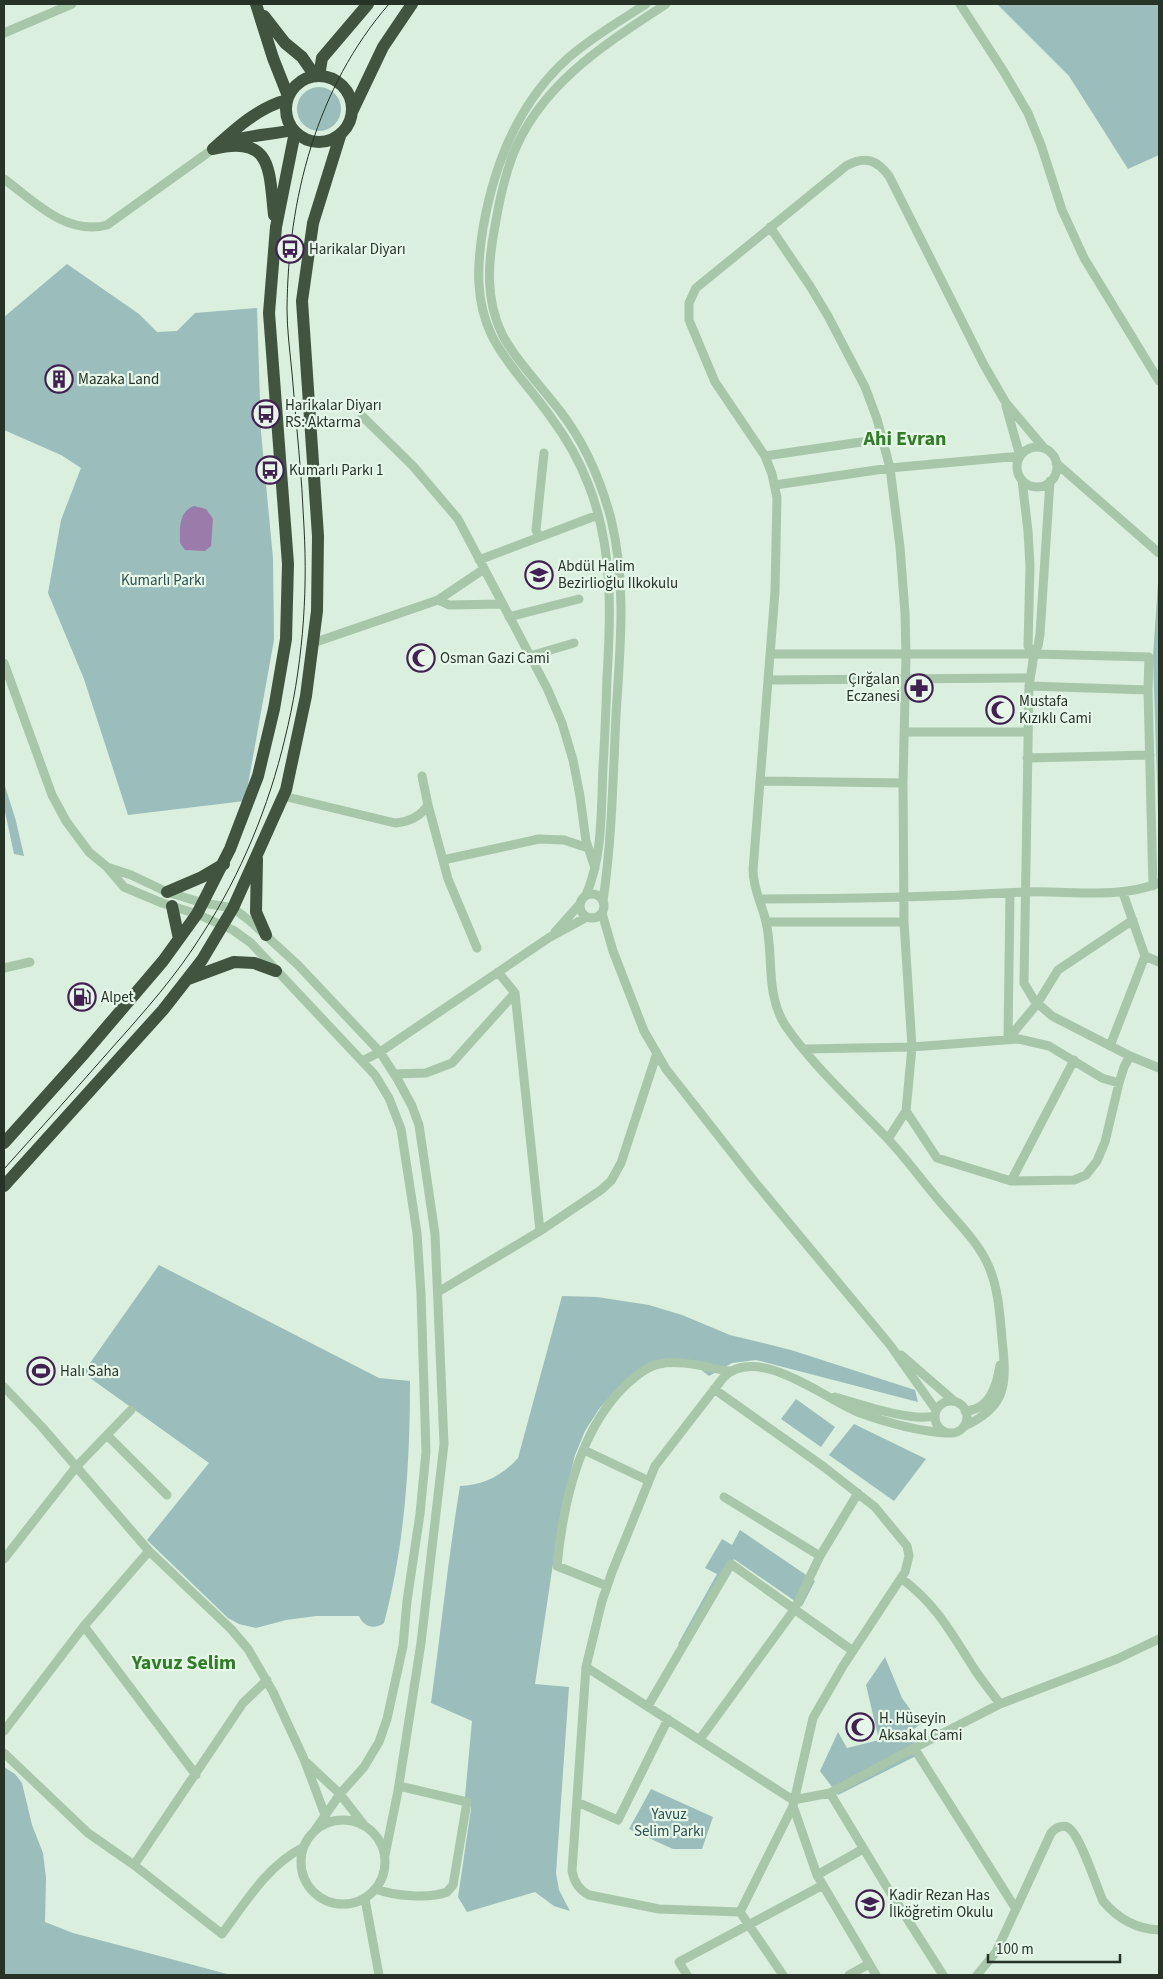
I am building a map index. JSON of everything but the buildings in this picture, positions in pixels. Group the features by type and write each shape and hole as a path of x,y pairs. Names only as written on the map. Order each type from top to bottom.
{"highway":[{"path":"257,4 277,35 302,57 317,76"},
{"path":"257,4 271,52 288,98 287,118 294,131 308,140 319,142 331,140 346,128 383,47 412,4"},
{"path":"317,76 322,58 368,4"},
{"path":"213,149 239,127 264,110 288,98 297,84 305,79 317,76 332,79 345,89 351,101 351,114"},
{"path":"213,149 242,138 294,131"},
{"path":"4,1143 82,1056 163,961 179,939 200,908 224,864 258,776 274,709 286,639 288,564 269,312 276,227 294,131"},
{"path":"4,1186 163,1010 202,960 233,908 283,796 306,696 317,611 318,536 302,301 313,223 341,133"},
{"path":"213,149 230,146 246,147 257,152 264,159 269,167 276,227"},
{"path":"257,854 256,912 266,935"},
{"path":"167,892 202,877 224,864"},
{"path":"172,906 179,939"},
{"path":"188,979 234,962 254,962 276,971"}],"street":[{"path":"4,33 72,4"},
{"path":"550,937 580,904 594,878 604,749 610,600 608,571 598,515 592,494 571,450 552,417 510,365 485,320 479,292 480,250 494,176 510,137 524,112 545,83 567,59 646,4"},
{"path":"666,4 617,36 577,66 552,91 533,117 513,155 502,189 489,266 489,290 503,335 522,364 573,430 586,452 602,491 617,550 622,596 610,841 602,913 613,952 644,1031 666,1069 688,1099 890,1345 935,1413 937,1426 946,1433"},
{"path":"960,4 1028,113 1041,145 1062,210 1084,258 1159,381"},
{"path":"4,179 66,223 79,227 93,228 107,225 213,149"},
{"path":"607,1586 557,1566 567,1504 584,1450 595,1426 607,1406 623,1388 643,1371 659,1364 676,1363 730,1371 746,1366 772,1370 826,1395 846,1407 881,1420 926,1432 946,1433 957,1432 981,1418 993,1408 1001,1393 1004,1378 996,1292 992,1275 985,1259 975,1243 888,1139 817,1065 786,1025 775,1001 772,988 766,922 754,887 753,870 771,654 777,545 775,486 765,456 715,382 689,320 688,308 696,288 851,163 869,160 880,164 889,176 984,365 1006,403 1054,457 1056,463 1057,470 1050,482 1040,634 1038,646 1034,654 1030,682 1024,892 1024,983 1037,1004 1052,1016 1130,1056 1159,1068"},
{"path":"770,227 810,286 845,347 871,402 890,468 904,580 906,654 903,783 904,922 912,1047 906,1111 888,1139"},
{"path":"1006,403 1020,456 1017,468 1022,480 1027,516 1030,566 1027,635 1028,646 1034,654"},
{"path":"362,416 412,466 458,519 547,688 568,741 577,778 588,848 595,868"},
{"path":"765,456 882,439"},
{"path":"775,486 890,468 1020,456 1030,448 1044,448"},
{"path":"539,537 536,530 544,453"},
{"path":"1056,463 1159,553"},
{"path":"1022,480 1033,486 1045,485 1050,482"},
{"path":"592,494 602,491"},
{"path":"479,560 598,515"},
{"path":"313,643 438,600 484,569"},
{"path":"509,617 580,599"},
{"path":"438,600 449,606 502,604"},
{"path":"530,656 574,644"},
{"path":"759,900 904,899 1024,892 1122,893 1156,885 1150,755 1149,658 1034,654 771,654"},
{"path":"4,663 46,780 56,802 82,843 107,867 124,887 172,906 233,908 266,935 298,965 380,1052 412,1106 420,1130 432,1208 438,1292 444,1444 421,1643 399,1786 385,1854 383,1876 376,1889 364,1899 343,1905 328,1902 316,1895 303,1877 300,1863 302,1848"},
{"path":"769,680 905,679 1030,682 1148,690"},
{"path":"904,732 1028,732"},
{"path":"1027,758 1150,755"},
{"path":"422,776 448,879 477,948"},
{"path":"760,781 903,783"},
{"path":"283,796 395,823 414,818 428,805"},
{"path":"443,860 540,839 564,840 588,848"},
{"path":"4,1753 88,1833 134,1865 222,1934 253,1891 288,1856 302,1848 326,1819 340,1794 364,1767 384,1729 395,1689 404,1639 407,1601 420,1514 426,1452 417,1233 403,1138 389,1098 375,1075 251,943 200,908 131,875 107,867"},
{"path":"1110,1046 1146,956 1134,920 1122,893"},
{"path":"1008,1039 1010,894"},
{"path":"586,895 598,895 603,901"},
{"path":"580,904 581,912 588,917"},
{"path":"362,1061 380,1052 550,937 588,917 595,917 602,913"},
{"path":"1008,1039 1037,1004 1058,970 1134,920"},
{"path":"766,922 904,922"},
{"path":"1146,956 1159,962"},
{"path":"4,968 30,962"},
{"path":"498,972 515,993 540,1231"},
{"path":"394,1074 426,1072 452,1062 515,993"},
{"path":"805,1049 912,1047 1008,1039 1039,1043 1058,1050 1102,1078 1119,1084"},
{"path":"438,1292 540,1231 601,1190 615,1176 657,1053"},
{"path":"906,1111 936,1158 1011,1181 1074,1180 1090,1171 1101,1152 1124,1066 1130,1056"},
{"path":"1011,1181 1074,1060"},
{"path":"890,1345 954,1401 963,1406 966,1411 967,1421 965,1426"},
{"path":"966,1411 979,1408 988,1399 994,1389 1003,1355"},
{"path":"730,1371 655,1466 607,1586 594,1630 586,1667 572,1872 577,1886 589,1895 659,1909 740,1912"},
{"path":"4,1387 42,1427 149,1551 231,1630 248,1649 267,1680 304,1759 326,1819"},
{"path":"714,1389 824,1467 875,1507 906,1546 909,1562 901,1578 853,1651 813,1718 793,1803 740,1912"},
{"path":"826,1395 908,1416 925,1418 935,1413 943,1403 954,1401"},
{"path":"4,1559 76,1467 131,1410"},
{"path":"107,1435 167,1494"},
{"path":"584,1450 649,1481"},
{"path":"700,1740 794,1610 820,1556 858,1493"},
{"path":"724,1497 820,1556"},
{"path":"4,1731 84,1626 149,1551"},
{"path":"648,1706 731,1564 853,1651"},
{"path":"901,1578 922,1595 939,1614 1000,1704"},
{"path":"84,1626 196,1775"},
{"path":"793,1803 830,1793 1000,1704 1116,1660 1159,1640"},
{"path":"586,1667 700,1740 793,1803 817,1874 876,1975"},
{"path":"134,1865 243,1703 267,1680"},
{"path":"577,1802 618,1820 668,1719"},
{"path":"914,1748 1016,1909"},
{"path":"304,1759 340,1794 364,1825 380,1841 385,1854"},
{"path":"376,1889 390,1894 432,1895 445,1893 450,1890 452,1884 467,1802 399,1786"},
{"path":"830,1793 863,1849 943,1975"},
{"path":"326,1819 342,1820 364,1825"},
{"path":"977,1975 999,1947 1051,1833 1056,1828 1065,1826 1072,1831 1079,1843 1103,1901 1109,1908 1130,1924 1159,1930"},
{"path":"817,1874 863,1849"},
{"path":"687,1975 679,1962 823,1885"},
{"path":"364,1899 379,1975"},
{"path":"740,1912 783,1975"},
{"path":"849,1975 869,1964"}],"green space":[{"path":"997,4 1159,4 1159,155 1128,169 1069,76"},
{"path":"323,87 335,93 340,100 340,118 335,125 328,130 315,131 307,128 300,121 297,105 300,97 307,90"},
{"name":"Kumarlı Parkı","path":"67,264 139,314 157,332 177,331 195,313 257,308 261,432 273,558 274,640 245,801 128,815 84,679 48,593 61,520 81,468 61,455 4,430 4,317"},
{"path":"1159,568 1159,842 1153,657"},
{"path":"4,783 16,821 24,856 14,854 4,807"},
{"path":"159,1265 379,1378 410,1381 405,1503 397,1563 384,1623 373,1627 366,1625 359,1616 316,1616 286,1620 256,1628 239,1624 228,1618 147,1540 209,1463 83,1373"},
{"path":"562,1296 597,1297 649,1305 682,1315 730,1335 791,1350 915,1390 918,1402 756,1360 732,1363 709,1376 691,1362 656,1367 615,1391 599,1409 585,1431 575,1455 565,1497 535,1684 569,1687 556,1873 559,1890 570,1911 554,1906 535,1892 467,1912 458,1897 471,1809 471,1800 465,1797 472,1721 431,1703 460,1486 477,1484 499,1475 518,1458"},
{"path":"796,1399 835,1427 821,1447 781,1419"},
{"path":"854,1424 926,1459 894,1501 829,1455"},
{"path":"740,1530 815,1581 802,1606 734,1559 685,1648 678,1644 717,1574 705,1568 722,1539 732,1545"},
{"path":"885,1657 902,1698 921,1724 909,1732 922,1753 838,1795 820,1771 838,1732 847,1748 879,1740 866,1685"},
{"path":"4,1767 15,1774 22,1783 32,1825 43,1853 46,1878 45,1922 73,1933 231,1975 4,1975"},
{"name":"Yavuz Selim Parkı","path":"651,1789 713,1817 702,1849 673,1849 629,1829"}],"shaded area":[{"path":"194,506 206,509 213,519 211,546 205,551 185,550 180,543 181,522 185,512"}],"tram line":[{"path":"4,1169 148,1007 193,949 230,887 252,839 271,789 285,738 296,686 304,607 305,553 303,508 287,317 293,227 300,186 325,108 342,72 364,37 389,4"}],"place":[{"name":"Harikalar Diyarı","path":"290,249"},
{"name":"Mazaka Land","path":"59,379"},
{"name":"Harikalar Diyarı RS: Aktarma","path":"266,414"},
{"name":"Kumarlı Parkı 1","path":"270,470"},
{"name":"Abdül Halim Bezirlioğlu Ilkokulu","path":"539,575"},
{"name":"Osman Gazi Cami","path":"421,658"},
{"name":"Çırğalan Eczanesi","path":"919,688"},
{"name":"Mustafa Kızıklı Cami","path":"1000,710"},
{"name":"Alpet","path":"82,997"},
{"name":"Halı Saha","path":"41,1371"},
{"name":"H. Hüseyin Aksakal Cami","path":"860,1727"},
{"name":"Kadir Rezan Has İlköğretim Okulu","path":"870,1904"}],"district":[{"name":"Ahi Evran","path":"905,439"},
{"name":"Yavuz Selim","path":"184,1663"}]}
